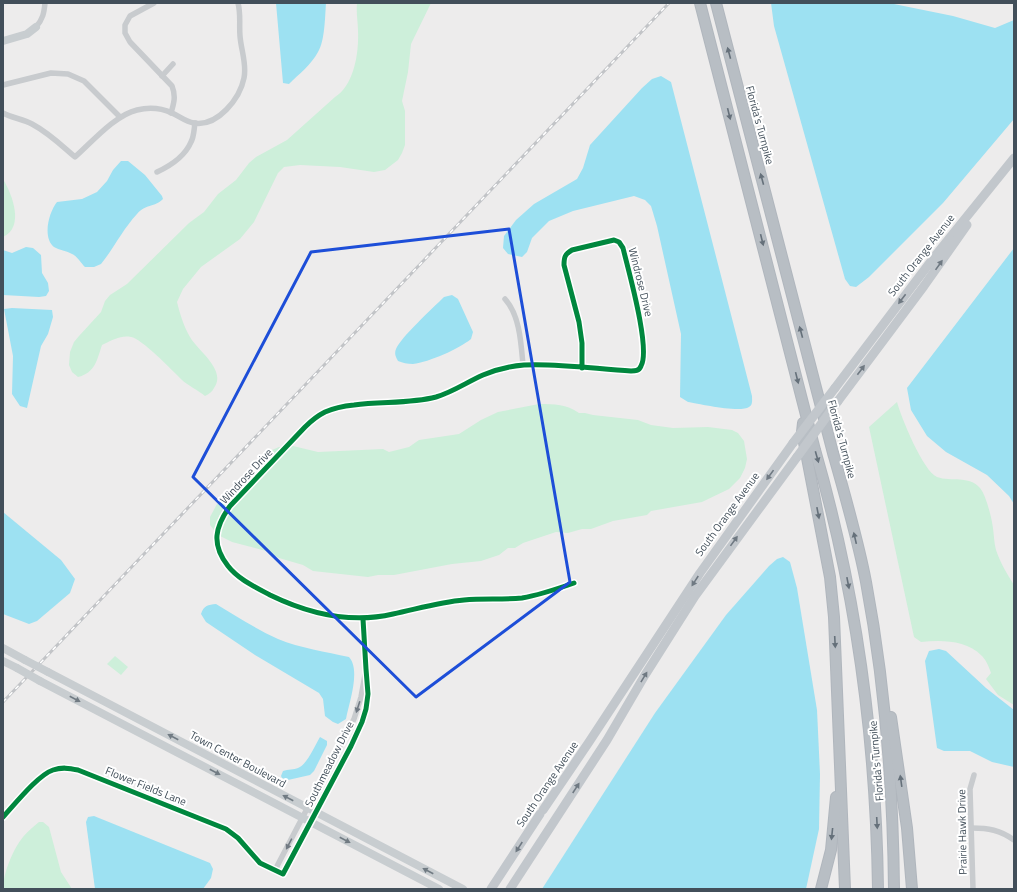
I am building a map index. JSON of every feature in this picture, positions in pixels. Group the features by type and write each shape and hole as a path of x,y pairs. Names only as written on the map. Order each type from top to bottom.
{"highway":[{"name":"Florida's Turnpike","path":"700,3 840,545 859,643 871,736 878,840 878,889"},
{"name":"Florida's Turnpike","path":"716,3 846,499 866,581 882,688 887,741 893,823 894,889"},
{"path":"804,406 802,432 830,577 833,604 845,889"},
{"path":"866,581 896,748 907,828 912,889"},
{"path":"821,889 831,850 839,775 839,739"}],"main road":[{"path":"3,41 27,34 36,27"},
{"name":"South Orange Avenue","path":"510,889 607,740 645,675 695,596 924,286 1014,158"},
{"name":"South Orange Avenue","path":"491,889 700,573 793,443 935,256 1005,170"},
{"name":"Town Center Boulevard","path":"3,648 463,889"},
{"name":"Town Center Boulevard","path":"3,661 439,889"}],"street":[{"path":"36,27 44,14 45,3"},
{"path":"154,3 130,16 125,25 125,33 130,42 172,86 175,99 171,113"},
{"path":"3,113 31,124 54,138 75,157 120,117 136,110 153,108 171,113 195,123 207,122 220,116 242,88 244,76 245,66 240,37 240,10 238,3"},
{"path":"162,76 173,64"},
{"path":"3,85 51,73 68,74 84,81 120,117"},
{"path":"157,172 167,167 184,153 192,142 195,123"},
{"name":"Windrose Drive","path":"574,583 522,598 465,600 435,604 392,615 363,619 334,617 311,612 283,601 253,586 232,572 223,560 218,547 218,527 230,506 305,427 326,411 364,404 413,401 436,397 455,390 483,375 523,365 545,365 582,368 631,371 638,370 642,366 643,359 642,332 638,308 623,248 619,242 614,240 572,250 566,253 564,258 564,265 579,322 582,343 582,368"},
{"path":"505,299 510,304 518,328 523,365"},
{"name":"Southmeadow Drive","path":"283,874 352,746 362,722 368,694 363,619"},
{"name":"Southmeadow Drive","path":"275,870 354,719 361,697 366,669"},
{"path":"343,741 352,746"},
{"name":"Flower Fields Lane","path":"3,817 42,776 53,770 64,768 78,770 226,829 238,838 260,863 283,874"},
{"name":"Prairie Hawk Drive","path":"973,889 970,789 974,775"},
{"path":"972,828 994,829 1006,833 1014,840"}],"highlighted area":[{"path":"509,229 570,582 416,697 193,477 311,252"}],"green space":[{"path":"357,3 431,3 411,44 408,72 402,101 405,111 405,145 398,160 385,170 374,172 340,167 300,165 284,167 278,173 254,222 240,239 201,267 183,289 177,302 184,325 190,337 210,361 217,374 217,381 209,394 205,396 186,383 142,343 131,337 120,337 102,345 97,361 92,369 84,375 78,377 72,372 69,365 70,352 74,342 101,312 105,301 110,295 127,284 189,223 204,212 218,194 236,180 249,163 256,157 287,140 347,85 354,68 358,49"},
{"path":"3,179 13,201 15,218 14,226 10,232 3,237"},
{"path":"897,402 913,443 931,473 937,477 965,480 976,484 984,496 993,528 996,550 1014,585 1014,705 998,695 986,679 991,673 983,658 976,651 953,642 921,642 914,637 869,427"},
{"path":"539,404 560,405 579,413 638,420 651,425 673,428 708,427 732,430 738,433 744,441 747,459 745,468 740,478 729,489 702,502 651,511 647,515 613,521 591,529 582,529 568,533 556,532 523,543 515,548 508,548 499,555 481,561 452,564 394,575 378,575 368,577 313,571 303,565 279,558 266,551 232,542 218,535 210,525 210,517 217,504 240,491 248,477 257,471 272,450 279,447 293,446 318,452 383,449 389,452 409,447 419,440 459,434 481,420 498,412"},
{"path":"115,656 128,667 121,675 107,664"},
{"path":"39,822 43,822 49,827 61,872 72,889 3,889 3,883 9,862 19,842"}],"water":[{"path":"276,3 326,3 324,28 320,47 312,61 289,84 283,83"},
{"path":"771,3 889,3 953,16 995,28 1014,20 1014,119 943,203 869,277 856,287 850,286 845,279 774,26"},
{"path":"661,76 671,82 752,396 751,405 744,409 729,409 688,402 680,397 681,334 657,226 651,206 645,200 634,196 573,211 549,221 532,238 527,252 522,257 508,254 503,248 504,236 516,220 534,204 577,179 583,168 590,145 642,88 652,79"},
{"path":"121,161 128,161 145,175 163,199 157,204 144,208 137,214 101,264 94,267 85,267 74,255 54,247 50,243 48,237 48,224 51,212 57,202 82,199 97,192"},
{"path":"26,247 33,248 41,255 42,273 48,283 49,291 46,296 39,297 3,295 3,250 12,253"},
{"path":"1014,248 1014,504 1009,496 987,475 946,452 927,436 911,410 907,388"},
{"path":"452,295 458,299 473,332 471,339 452,351 427,361 413,364 398,361 395,351 404,337 444,297"},
{"path":"4,309 52,310 53,317 48,334 41,346 27,408 20,406 12,394 13,356"},
{"path":"3,512 61,560 75,579 70,593 37,621 29,624 3,614"},
{"path":"783,557 790,562 797,588 817,710 820,774 819,829 806,889 542,889 655,713 726,615 769,566 777,559"},
{"path":"216,604 254,627 278,639 304,647 349,657 354,670 354,678 346,719 338,724 333,722 325,716 323,699 319,693 255,655 206,622 201,614 203,609 207,606"},
{"path":"939,649 946,651 986,688 1014,710 1014,767 992,762 970,751 944,751 937,748 925,661 929,651"},
{"path":"320,737 327,741 327,745 314,771 310,775 288,780 282,778 281,776 283,771 296,769 305,763"},
{"path":"94,816 210,863 213,869 211,878 203,889 95,889 86,822 88,817"}],"railway":[{"path":"3,702 669,3"}],"cycle path":[{"path":"574,583 542,594 522,598 471,599 437,604 377,617 345,617 315,612 285,602 242,579 232,571 223,558 217,543 217,536 221,521 230,506 307,425 328,411 350,405 416,401 436,397 488,373 503,368 550,365 577,366 591,368 631,371 638,370 641,366 643,357 643,343 638,308 623,248 619,242 614,240 572,250 566,254 564,265 579,322 582,343 582,368"},
{"path":"3,817 27,790 47,773 59,768 75,769 226,829 238,838 260,863 283,874 351,746 362,722 368,694 363,619"}]}
